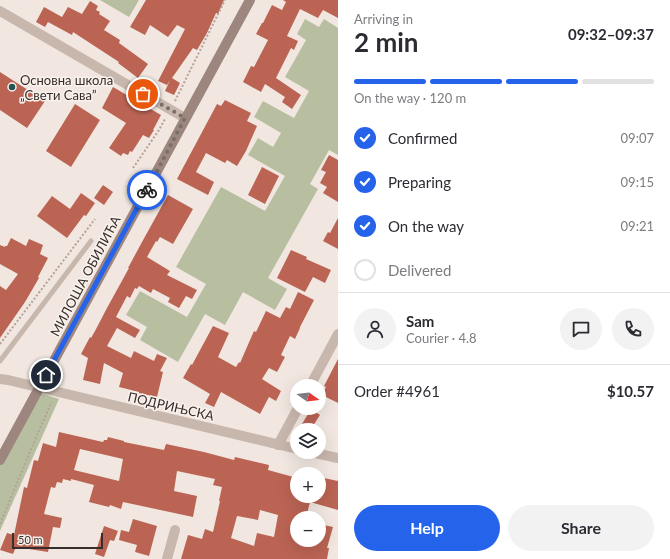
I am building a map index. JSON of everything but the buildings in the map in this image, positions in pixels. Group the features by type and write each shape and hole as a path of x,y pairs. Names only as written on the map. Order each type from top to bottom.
{"street":[{"name":"МИЛОША ОБИЛИЋА","path":"0,460 250,0"},
{"path":"0,11 185,118"},
{"path":"314,379 338,334"},
{"name":"ПОДРИЊСКА","path":"0,379 290,448"},
{"path":"278,445 294,415"},
{"path":"326,455 338,458"},
{"path":"167,559 175,530"}],"lane":[{"path":"0,361 91,241"}],"path":[{"path":"133,168 160,130 225,0"},
{"path":"0,344 95,219"},
{"path":"0,524 40,428 57,392"}],"green space":[{"path":"100,0 139,0 129,17"},
{"path":"305,19 319,27 324,19 338,28 338,155 329,150 310,184 318,189 268,278 287,289 275,310 243,292 225,325 205,314 178,362 140,340 147,327 126,315 140,291 187,317 206,284 176,267 221,187 265,211 285,176 248,155 258,138 273,147 281,133 254,117 263,101 294,118 309,91 285,77 306,40 297,34"},
{"path":"34,391 59,399 0,531 0,455"}],"way so far":[{"path":"143,94 185,118 147,190"}],"place":[{"name":"Основна школа „Свети Сава”","path":"12,87"}],"route":[{"path":"46,375 147,190"}]}
